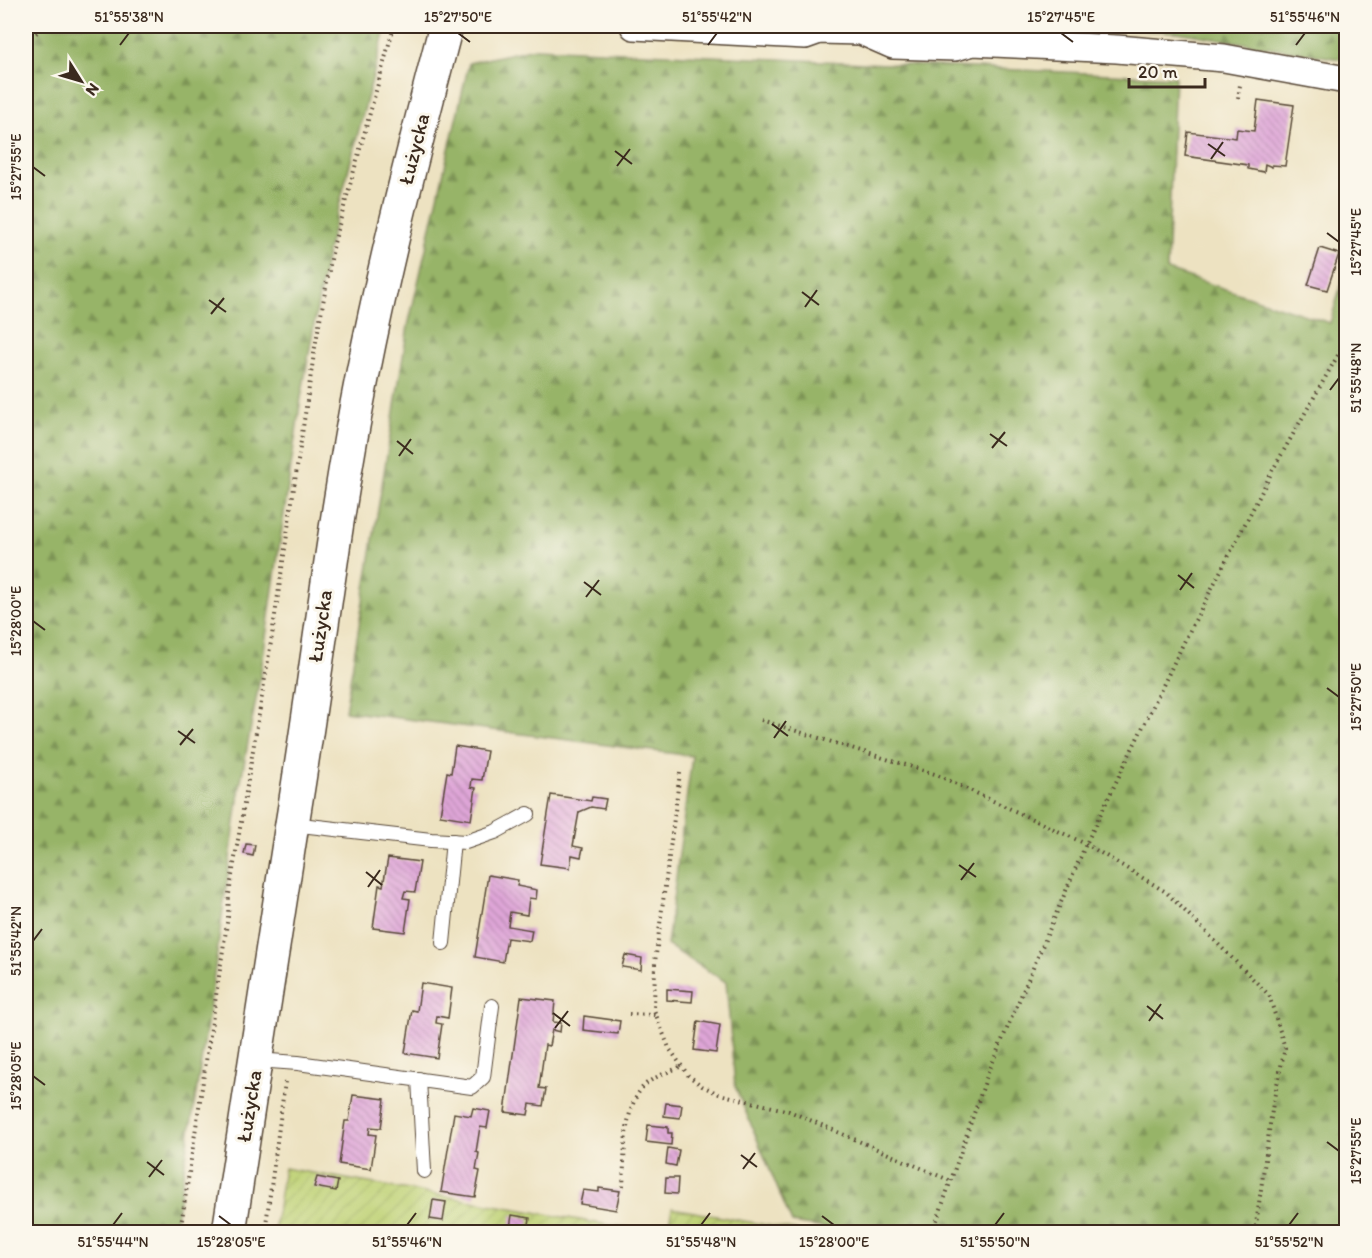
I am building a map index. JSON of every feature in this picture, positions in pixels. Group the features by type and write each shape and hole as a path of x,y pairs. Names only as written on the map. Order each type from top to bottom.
{"main road":[{"name":"Łużycka","path":"229,1233 330,560 363,374 403,192 446,26"}],"street":[{"path":"634,26 805,35 819,30 861,31 893,45 956,47 973,42 1172,53 1224,58 1347,80"}],"lane":[{"path":"292,824 466,842 495,832 528,814"},
{"path":"443,943 453,841"},
{"path":"256,1060 288,1062 472,1087 483,1077 492,1006"},
{"path":"418,1079 424,1172"}],"path":[{"path":"26,40 46,26"},
{"path":"180,1233 239,830 271,642 315,347 334,243 394,26"},
{"path":"933,1233 988,1073 1086,844 1191,628 1275,466 1347,341"},
{"path":"761,720 935,774 1086,844 1166,892 1269,995 1285,1048 1273,1103 1255,1233"},
{"path":"680,773 655,962 654,1010 669,1048 688,1075 702,1086 719,1094 789,1111 951,1181"},
{"path":"629,1014 656,1015"},
{"path":"265,1233 288,1062"},
{"path":"623,1187 626,1140 633,1100 648,1083 681,1066"}],"green space":[{"path":"26,26 386,26 327,252 301,398 260,678 240,786 208,1018 174,1232 26,1232"},
{"path":"1053,26 1346,26 1346,60 1177,32"},
{"path":"535,48 1175,77 1167,270 1330,323 1346,268 1346,1232 849,1232 792,1223 735,1086 726,982 667,945 692,756 345,711 408,326 469,63"},
{"path":"284,1168 608,1225 665,1232 274,1232"},
{"path":"672,1208 804,1232 667,1232"}],"building":[{"path":"1258,100 1294,105 1285,166 1272,165 1272,167 1265,164 1264,172 1248,169 1248,165 1185,156 1188,132 1236,138 1237,129 1254,131"},
{"path":"1320,248 1339,254 1327,290 1308,285"},
{"path":"455,746 487,751 482,780 472,779 471,787 476,788 471,820 440,815 447,772 451,773"},
{"path":"551,795 591,801 592,797 606,799 604,809 591,807 579,812 573,846 583,848 581,857 572,855 570,868 540,864"},
{"path":"246,844 255,845 253,856 244,854"},
{"path":"388,858 420,862 415,892 405,891 403,898 410,899 405,932 373,928 379,885 383,886"},
{"path":"488,875 518,880 517,886 537,890 536,899 529,898 527,915 510,912 508,926 532,930 530,941 507,938 503,962 475,957"},
{"path":"625,955 642,958 641,970 622,967"},
{"path":"421,983 452,988 448,1018 437,1016 436,1023 442,1024 437,1058 405,1053 412,1010 417,1011"},
{"path":"667,989 693,991 692,1002 667,1000"},
{"path":"521,997 555,1001 553,1022 561,1023 560,1032 552,1030 549,1046 545,1045 539,1088 546,1089 543,1106 530,1104 528,1115 505,1112"},
{"path":"584,1016 620,1021 618,1034 583,1030"},
{"path":"698,1021 720,1025 716,1053 694,1050"},
{"path":"353,1095 385,1099 381,1128 370,1127 369,1134 376,1135 371,1169 339,1164 345,1121 349,1121"},
{"path":"666,1103 682,1105 680,1118 664,1116"},
{"path":"473,1108 490,1111 487,1128 480,1127 476,1170 480,1171 475,1197 441,1192 454,1113 471,1116"},
{"path":"648,1125 668,1127 668,1133 672,1133 671,1145 646,1142"},
{"path":"668,1148 679,1150 676,1166 666,1164"},
{"path":"317,1177 338,1181 336,1191 314,1187"},
{"path":"666,1178 678,1178 677,1194 665,1193"},
{"path":"599,1188 620,1191 616,1210 580,1204 583,1190 599,1192"},
{"path":"433,1200 446,1202 443,1221 430,1219"},
{"path":"512,1215 530,1218 528,1231 510,1228"},
{"path":"608,1227 630,1231 630,1232 607,1232"}]}
